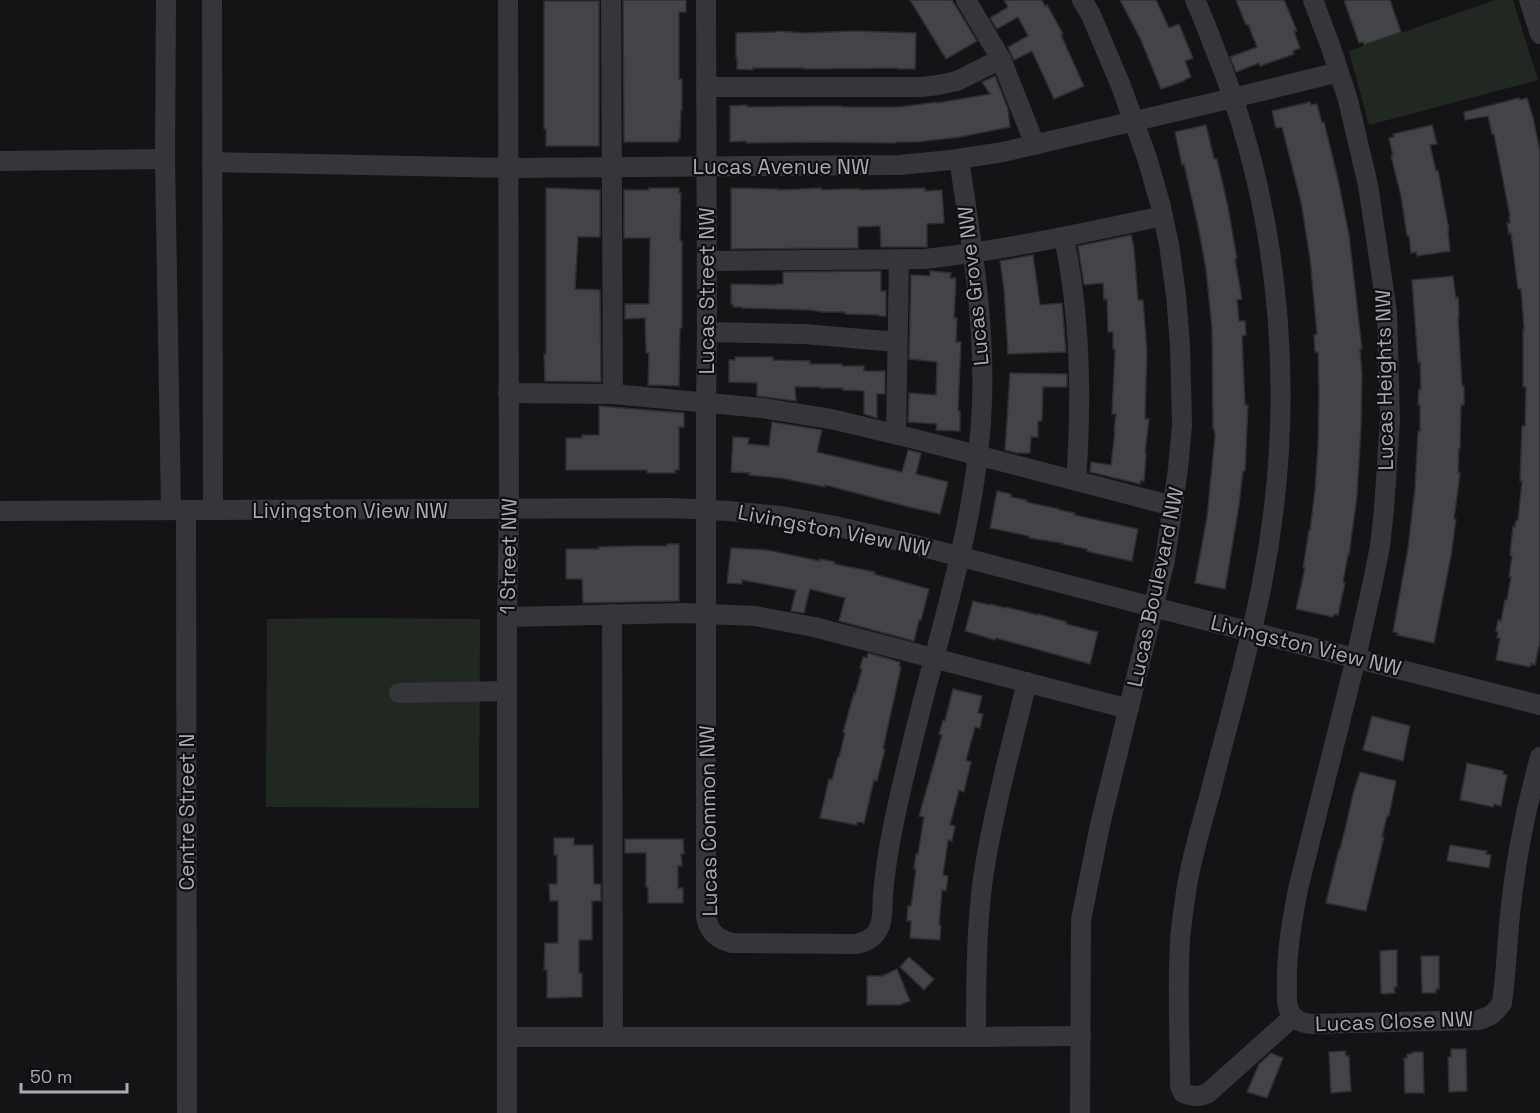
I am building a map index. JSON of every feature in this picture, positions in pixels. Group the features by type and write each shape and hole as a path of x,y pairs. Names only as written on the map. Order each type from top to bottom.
{"street":[{"name":"Centre Street N","path":"166,0 165,159 179,510 187,1113"},
{"path":"212,0 213,510"},
{"name":"1 Street NW","path":"507,1113 508,0"},
{"path":"611,0 612,394"},
{"name":"Lucas Street NW","path":"706,0 706,510"},
{"path":"966,0 1001,59 1035,145"},
{"name":"Lucas Boulevard NW","path":"1080,1113 1081,920 1100,825 1165,560 1182,425 1182,384 1176,295 1163,216 1147,158 1121,86 1091,15 1082,0"},
{"path":"1195,0 1233,98 1260,195 1272,261 1278,317 1281,389 1279,453 1272,523 1262,586 1187,888 1180,941 1180,1086 1184,1094 1200,1096 1208,1093 1293,1017"},
{"name":"Lucas Heights NW","path":"1313,0 1339,72 1359,144 1370,194 1387,312 1390,420 1384,509 1380,546 1356,658"},
{"path":"1529,0 1540,34"},
{"path":"706,87 922,87 957,81 1001,59"},
{"name":"Lucas Avenue NW","path":"212,162 508,168 899,165 959,159 1035,145 1339,72"},
{"path":"0,161 165,159"},
{"name":"Lucas Grove NW","path":"959,159 982,336 982,402 978,455 961,555"},
{"path":"707,261 924,259 1064,238 1163,216"},
{"path":"1064,238 1074,298 1079,355 1079,433 1076,481"},
{"path":"896,434 899,260"},
{"path":"707,332 804,334 897,342"},
{"path":"508,393 612,394 795,412 896,434 1173,506"},
{"name":"Livingston View NW","path":"0,511 672,508 728,510 781,516 961,555 1153,607 1540,705"},
{"name":"Lucas Common NW","path":"706,510 706,917 716,937 732,943 856,944 877,933 882,914 894,825 961,555"},
{"path":"507,617 706,613 782,620 1130,709"},
{"path":"612,614 613,1037"},
{"name":"Lucas Close NW","path":"1356,658 1294,907 1288,950 1287,1002 1293,1017 1303,1023 1478,1020 1496,1012 1502,1003 1516,871 1540,757"},
{"path":"976,1037 977,943 983,879 995,809 1027,682"},
{"path":"399,693 507,692"},
{"path":"507,1037 1081,1036"}],"shaded area":[{"path":"1495,0 1513,0 1538,80 1369,125 1349,51"},
{"path":"267,619 480,619 479,808 266,807"}],"building":[{"path":"623,0 686,0 686,12 679,12 679,79 682,79 682,110 678,142 624,142"},
{"path":"910,0 952,0 977,41 946,59"},
{"path":"1004,0 1042,0 1045,6 1047,5 1063,34 1061,35 1084,86 1054,99 1032,51 1014,60 1008,47 1028,36 1018,17 997,29 990,18 1008,7"},
{"path":"1120,0 1156,0 1169,28 1179,24 1193,58 1185,61 1191,77 1161,89 1140,38"},
{"path":"1236,0 1284,0 1297,31 1294,31 1300,48 1293,51 1294,54 1286,57 1260,66 1259,63 1236,72 1230,57 1257,47"},
{"path":"1344,0 1390,0 1401,32 1364,45 1363,42 1359,43"},
{"path":"544,1 599,1 599,146 546,146"},
{"path":"776,31 916,33 915,69 737,69 736,33"},
{"path":"995,76 1008,109 1010,127 960,137 917,142 730,142 730,106 900,107 937,103 990,94 982,82"},
{"path":"1519,98 1520,100 1527,98 1540,152 1540,641 1535,665 1531,664 1530,667 1496,660 1500,638 1497,638 1498,632 1496,631 1498,620 1501,621 1505,600 1507,600 1511,577 1509,577 1513,526 1515,527 1516,520 1518,520 1522,481 1520,481 1522,426 1525,426 1526,387 1523,387 1524,329 1521,289 1518,289 1511,233 1509,234 1507,223 1510,223 1510,216 1494,134 1492,134 1488,116 1465,120 1464,112"},
{"path":"1310,102 1311,105 1317,104 1322,123 1324,122 1338,179 1349,235 1362,349 1360,349 1361,427 1357,496 1343,582 1345,583 1338,615 1334,614 1333,617 1296,609 1305,568 1303,568 1315,490 1318,447 1318,352 1315,352 1314,335 1317,334 1310,258 1301,202 1282,127 1276,128 1272,111"},
{"path":"1206,125 1214,159 1217,159 1228,207 1242,299 1237,300 1239,321 1245,321 1246,335 1242,336 1245,405 1248,405 1245,471 1243,471 1225,589 1195,583 1207,517 1215,436 1213,429 1212,329 1206,269 1198,226 1175,132"},
{"path":"1432,125 1437,144 1430,145 1436,171 1438,170 1449,230 1450,251 1417,256 1416,252 1411,253 1389,138 1394,137 1393,134"},
{"path":"546,188 600,190 600,237 578,237 575,289 600,290 601,382 545,381"},
{"path":"649,188 679,188 679,193 681,193 682,328 680,328 679,386 648,385 649,353 646,353 645,318 625,319 625,304 649,304 650,238 624,238 624,190 649,190"},
{"path":"731,188 860,190 925,188 925,191 942,190 944,223 927,224 927,247 881,247 880,226 858,227 858,248 731,249"},
{"path":"1131,235 1138,300 1143,300 1147,351 1145,419 1149,419 1144,481 1140,481 1140,484 1090,472 1091,462 1111,465 1116,414 1112,414 1115,349 1113,349 1113,332 1108,332 1107,299 1104,300 1103,283 1084,285 1078,246"},
{"path":"1033,255 1040,305 1062,303 1066,352 1008,354 1000,261"},
{"path":"881,271 881,291 886,291 886,316 742,308 733,307 731,304 731,284 783,284 783,272"},
{"path":"930,271 951,273 950,278 956,278 954,318 957,318 956,342 961,342 958,411 960,411 960,431 936,430 937,424 908,422 909,393 936,395 937,362 909,359 911,275 930,276"},
{"path":"1453,276 1456,298 1458,297 1464,405 1461,405 1458,473 1460,473 1454,519 1456,519 1434,643 1397,635 1398,633 1393,632 1408,548 1415,488 1418,431 1420,431 1420,405 1418,405 1419,389 1421,389 1420,362 1418,363 1412,280"},
{"path":"735,357 773,357 773,360 864,366 864,371 885,371 885,394 877,394 877,418 864,414 864,391 795,387 796,401 757,396 757,383 729,382 729,360 735,360"},
{"path":"1010,373 1067,374 1067,387 1043,387 1042,421 1038,421 1038,437 1031,437 1030,453 1005,450"},
{"path":"599,406 684,413 684,427 679,427 679,470 675,470 675,473 647,473 647,470 566,470 566,438 599,435"},
{"path":"772,422 822,430 817,452 902,472 908,450 921,453 916,474 948,482 940,514 825,485 825,487 781,478 749,475 750,473 731,472 733,437 749,438 748,444 769,446"},
{"path":"997,491 1027,500 1026,502 1075,513 1074,515 1138,529 1132,561 990,528"},
{"path":"667,544 679,544 679,601 583,603 582,579 566,579 566,549 667,546"},
{"path":"731,548 767,550 835,562 834,564 875,572 874,574 929,589 914,641 839,621 845,598 810,589 804,613 791,611 796,590 742,580 742,584 727,583"},
{"path":"973,601 1038,614 1098,632 1090,664 965,631"},
{"path":"868,653 900,662 899,667 901,667 877,781 874,780 864,823 857,822 857,825 820,818 829,779 832,780 839,757 845,733 843,732 862,669 860,668 863,657 867,658"},
{"path":"953,689 982,696 978,713 983,714 980,728 975,727 966,760 971,762 964,792 959,790 950,825 955,826 952,841 948,840 943,875 948,876 946,891 942,890 940,940 910,938 911,921 907,921 908,906 911,906 916,854 918,854 924,817 919,816 942,735 939,734 943,720 945,721"},
{"path":"1372,716 1410,726 1403,761 1363,750"},
{"path":"1467,763 1503,771 1503,774 1507,775 1501,806 1494,804 1493,807 1460,800"},
{"path":"1360,772 1396,781 1366,911 1326,903"},
{"path":"554,838 574,838 574,845 593,845 594,884 601,884 601,901 592,901 592,940 579,940 582,997 547,998 547,970 544,970 545,943 558,943 558,901 550,901 549,884 557,884 557,855 554,855"},
{"path":"625,839 683,839 684,854 681,854 682,866 678,866 678,888 683,888 683,903 648,903 646,853 625,853"},
{"path":"1450,845 1487,851 1486,854 1491,855 1489,868 1447,861"},
{"path":"1397,950 1395,993 1381,994 1380,951"},
{"path":"1421,956 1439,956 1439,989 1436,989 1436,993 1422,993"},
{"path":"909,957 934,979 924,990 900,967"},
{"path":"897,969 910,1001 899,1005 867,1005 867,976 882,976"},
{"path":"1451,1049 1466,1049 1467,1091 1449,1092 1448,1057 1451,1057"},
{"path":"1345,1051 1346,1056 1349,1056 1351,1091 1331,1093 1329,1052"},
{"path":"1412,1052 1423,1052 1424,1093 1405,1093 1404,1058"},
{"path":"1271,1053 1283,1058 1267,1098 1247,1092 1259,1064"}]}
